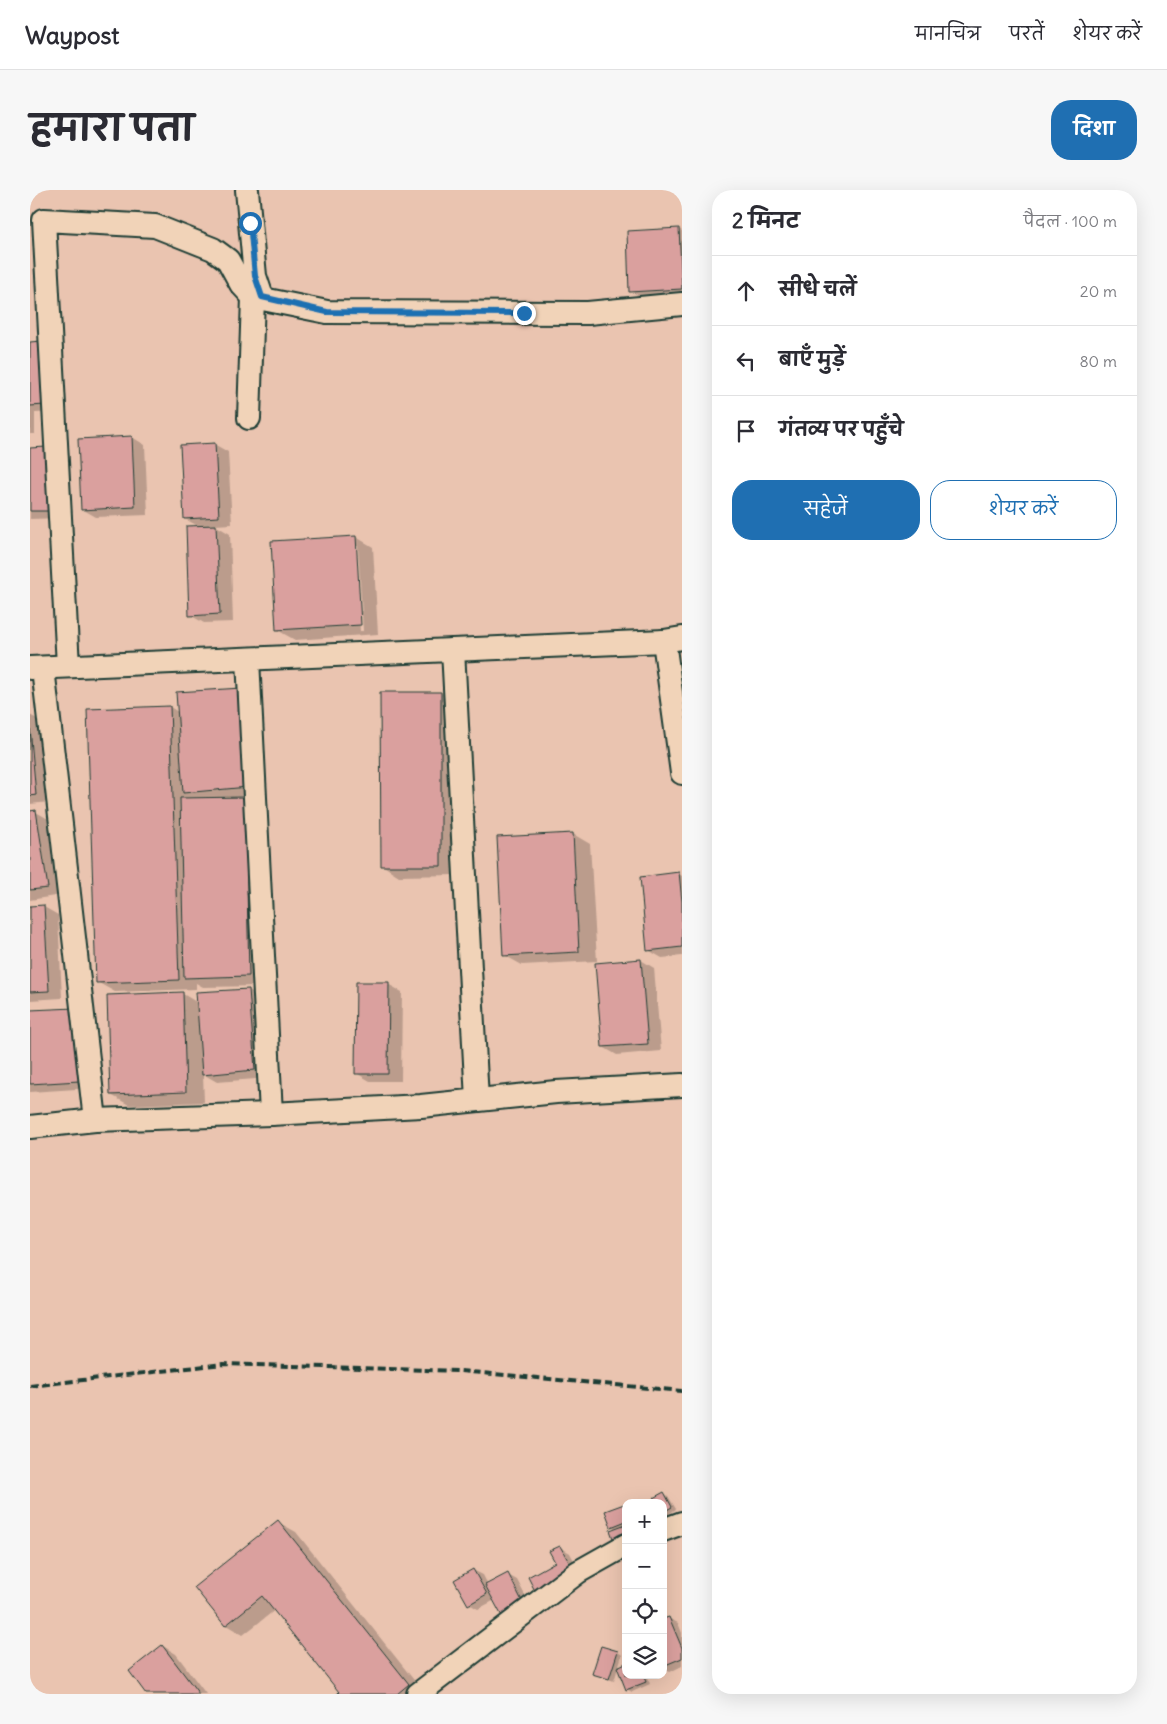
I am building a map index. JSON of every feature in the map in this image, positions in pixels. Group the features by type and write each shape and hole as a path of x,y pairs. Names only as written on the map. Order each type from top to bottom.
{"street":[{"path":"247,190 257,297 249,418"},
{"path":"68,666 37,220 155,226 213,248 228,260 242,284 257,297 327,312 588,313 682,304"},
{"path":"95,1120 36,668 673,639 682,773"},
{"path":"453,650 477,1100"},
{"path":"248,658 271,1114"},
{"path":"30,1127 95,1120 271,1114 421,1106 556,1092 682,1085"},
{"path":"667,1529 682,1523"},
{"path":"418,1694 578,1572 622,1547"}],"building":[{"path":"679,228 682,289 629,292 627,231"},
{"path":"41,341 45,405 30,406 30,342"},
{"path":"132,436 135,507 81,510 78,439"},
{"path":"215,443 219,517 184,519 180,445"},
{"path":"46,447 49,511 30,511 30,448"},
{"path":"216,525 220,614 189,616 186,526"},
{"path":"356,536 361,625 276,630 271,541"},
{"path":"242,688 248,787 183,793 176,692"},
{"path":"380,692 441,692 441,866 381,866"},
{"path":"170,706 179,980 96,983 87,709"},
{"path":"30,727 36,795 30,796"},
{"path":"245,797 249,976 184,978 180,798"},
{"path":"36,810 48,888 30,890 30,811"},
{"path":"573,833 579,952 503,956 497,837"},
{"path":"679,872 682,902 682,947 647,951 640,877"},
{"path":"44,905 49,991 30,992 30,906"},
{"path":"641,959 648,1044 602,1047 595,963"},
{"path":"356,982 389,982 388,1074 355,1074"},
{"path":"249,989 255,1070 202,1075 196,992"},
{"path":"183,992 186,1092 110,1095 107,995"},
{"path":"75,1008 79,1081 30,1084 30,1010"},
{"path":"664,1492 672,1507 667,1510 667,1499 653,1498"},
{"path":"622,1505 622,1523 611,1527 605,1511"},
{"path":"278,1520 409,1684 397,1694 337,1694 339,1692 262,1596 225,1626 194,1587"},
{"path":"622,1526 622,1541 615,1544 610,1530"},
{"path":"560,1546 575,1573 536,1593 528,1577 555,1562 549,1551"},
{"path":"473,1569 487,1594 468,1605 454,1580"},
{"path":"508,1573 526,1609 504,1620 485,1585"},
{"path":"669,1617 682,1648 682,1658 667,1664 667,1634 667,1618"},
{"path":"162,1645 199,1694 146,1694 129,1671"},
{"path":"601,1646 618,1651 609,1679 592,1674"},
{"path":"622,1665 622,1679 645,1679 646,1682 626,1690 617,1667"}],"railway":[{"path":"30,1386 223,1364 460,1371 682,1391"}],"route":[{"path":"250,223 255,276 262,297 327,312 524,313"}]}
